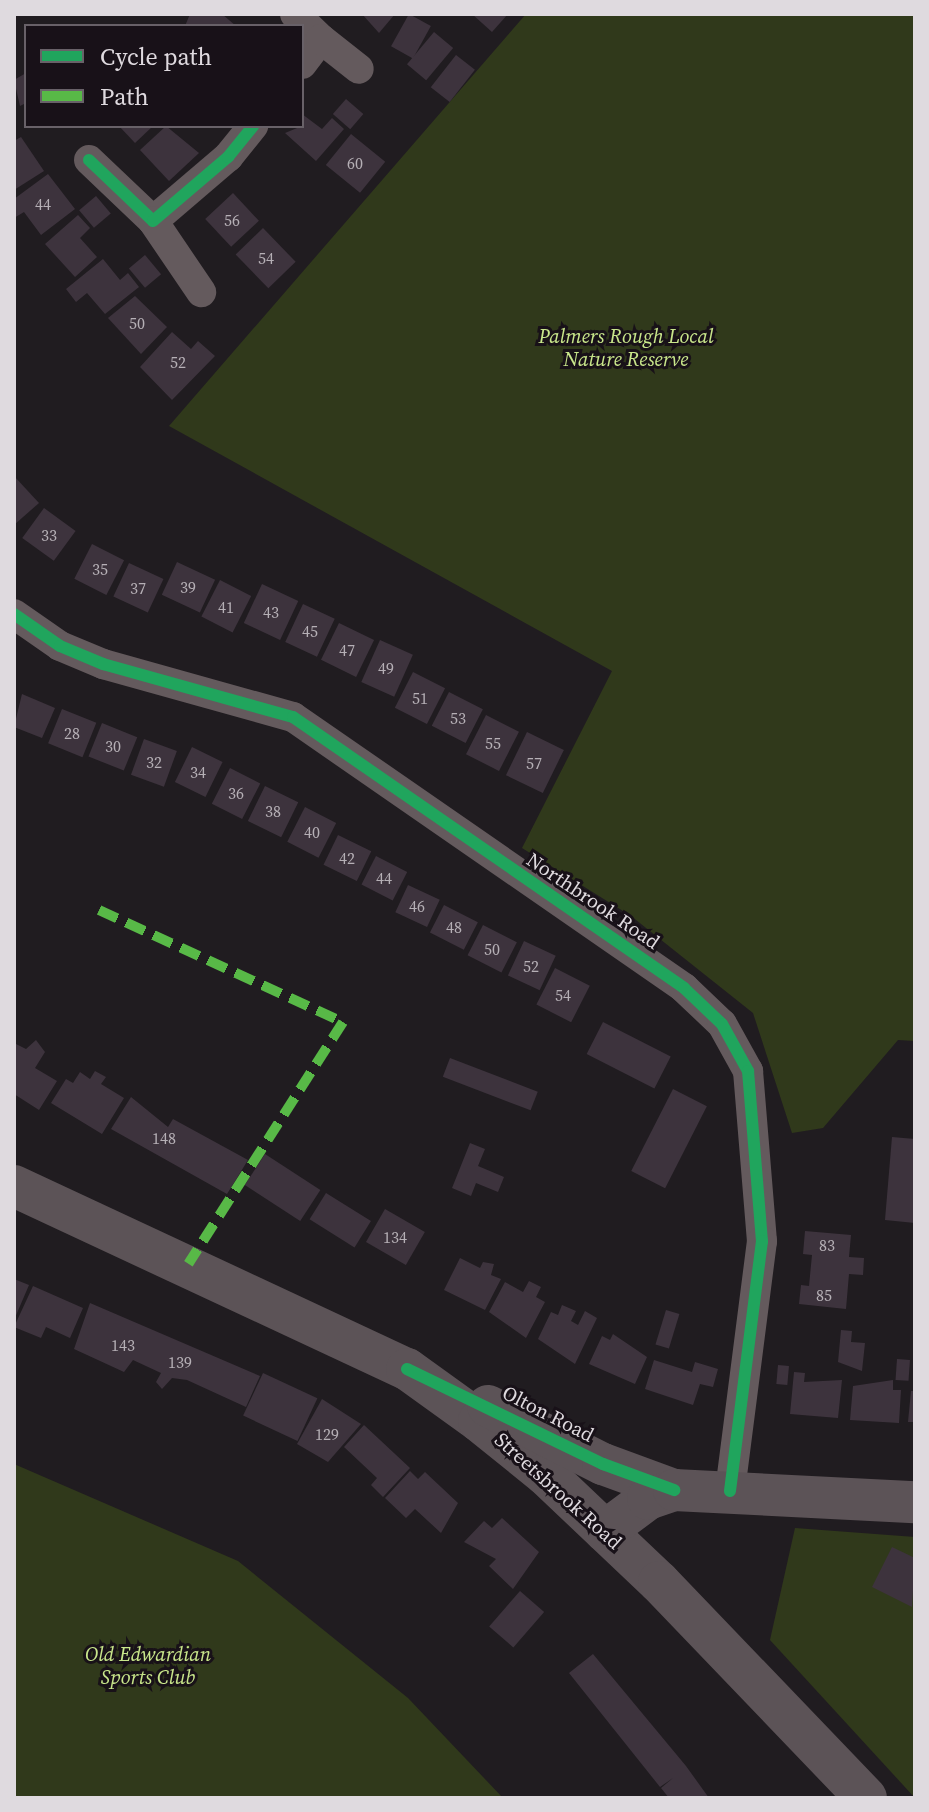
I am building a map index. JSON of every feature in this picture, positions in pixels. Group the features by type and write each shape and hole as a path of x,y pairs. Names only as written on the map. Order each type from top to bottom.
{"main road":[{"name":"Streetsbrook Road","path":"14,1186 407,1369 545,1474 605,1531 866,1798"},
{"name":"Olton Road","path":"407,1369 603,1464 674,1490 915,1502"},
{"name":"Olton Road","path":"605,1531 648,1499 674,1490"}],"street":[{"path":"295,14 359,69"},
{"path":"304,61 321,39"},
{"path":"153,221 228,157 251,128"},
{"path":"89,160 153,221 201,292"},
{"name":"Northbrook Road","path":"14,614 60,646 103,664 302,722 684,988 722,1024 748,1071 762,1241 730,1491"}],"green space":[{"name":"Palmers Rough Local Nature Reserve","path":"526,14 915,14 915,1041 898,1040 823,1128 792,1133 753,1013 631,916 522,848 612,671 169,426"},
{"name":"Old Edwardian Sports Club","path":"14,1464 238,1561 408,1698 503,1798 14,1798"},
{"path":"795,1528 915,1537 915,1798 770,1640"}],"building":[{"path":"190,14 222,14 234,24 186,24"},
{"path":"362,14 395,14 379,33"},
{"path":"409,14 431,26 413,58 391,46"},
{"path":"472,14 508,14 492,32"},
{"path":"434,32 453,48 426,80 407,64"},
{"path":"456,55 475,70 450,102 431,87"},
{"path":"24,74 24,104 20,106 14,80"},
{"path":"346,99 363,114 350,129 333,114"},
{"path":"304,116 322,129 332,118 344,129 316,161 285,133 304,128"},
{"path":"121,128 151,128 135,143"},
{"path":"164,128 168,128 199,153 169,181 140,150"},
{"path":"351,134 385,162 360,193 326,165"},
{"path":"21,137 44,171 14,190 14,141"},
{"path":"48,174 75,209 41,235 24,212 14,218 14,199"},
{"path":"233,193 259,221 231,247 205,219"},
{"path":"96,196 111,214 94,228 79,210"},
{"path":"78,215 90,228 80,238 97,257 75,277 45,244"},
{"path":"263,228 296,262 268,288 236,254"},
{"path":"145,255 161,274 145,288 129,268"},
{"path":"103,259 120,280 128,273 139,287 105,314 87,293 76,302 66,289"},
{"path":"135,296 167,327 141,354 108,318"},
{"path":"172,332 191,349 198,341 215,356 172,400 140,367"},
{"path":"14,476 39,503 14,525"},
{"path":"44,508 76,531 54,561 22,538"},
{"path":"92,544 124,560 106,595 74,579"},
{"path":"177,562 215,580 200,612 162,595"},
{"path":"129,563 163,579 148,613 113,597"},
{"path":"220,580 251,596 233,632 201,617"},
{"path":"262,584 298,601 280,640 244,623"},
{"path":"303,604 335,619 317,657 285,642"},
{"path":"339,623 374,640 356,677 321,660"},
{"path":"380,640 413,655 394,697 361,682"},
{"path":"413,672 445,688 427,724 395,708"},
{"path":"449,692 483,709 466,743 432,726"},
{"path":"22,694 55,708 42,738 14,727"},
{"path":"62,709 96,723 82,757 48,743"},
{"path":"486,715 519,732 499,771 466,754"},
{"path":"102,723 137,737 124,771 89,756"},
{"path":"527,732 564,750 543,793 506,775"},
{"path":"144,739 177,751 164,787 131,775"},
{"path":"192,747 223,762 205,797 175,782"},
{"path":"230,768 260,783 242,819 212,804"},
{"path":"265,786 298,802 281,837 248,821"},
{"path":"305,807 336,823 318,858 287,842"},
{"path":"338,835 371,851 357,881 324,865"},
{"path":"376,856 407,872 393,900 361,885"},
{"path":"408,885 440,900 427,927 395,912"},
{"path":"444,905 478,922 464,950 430,933"},
{"path":"483,925 517,942 501,973 468,955"},
{"path":"524,941 556,956 540,990 508,975"},
{"path":"555,968 590,986 571,1022 536,1005"},
{"path":"603,1022 671,1057 654,1089 587,1054"},
{"path":"36,1040 45,1052 35,1068 57,1081 39,1110 14,1094 14,1043 26,1049"},
{"path":"450,1058 538,1092 531,1110 443,1077"},
{"path":"95,1071 106,1077 101,1084 124,1098 102,1134 51,1103 66,1079 73,1083 80,1072 90,1079"},
{"path":"673,1089 707,1106 665,1188 631,1171"},
{"path":"131,1097 168,1127 173,1119 248,1160 227,1194 111,1129"},
{"path":"892,1137 915,1139 915,1223 885,1220"},
{"path":"470,1143 485,1149 478,1166 504,1177 498,1192 476,1183 471,1196 452,1188"},
{"path":"265,1154 320,1190 300,1221 245,1185"},
{"path":"326,1193 371,1221 355,1247 310,1219"},
{"path":"385,1209 425,1232 406,1265 366,1242"},
{"path":"805,1231 851,1235 849,1257 864,1258 863,1275 849,1274 846,1309 799,1304 801,1285 809,1286 812,1255 803,1254"},
{"path":"460,1258 480,1268 483,1262 494,1264 491,1275 501,1279 485,1310 444,1290"},
{"path":"14,1279 29,1285 14,1320"},
{"path":"529,1281 541,1287 536,1297 545,1302 526,1338 489,1312 505,1282 523,1292"},
{"path":"33,1286 83,1308 70,1338 46,1327 41,1338 14,1327"},
{"path":"90,1303 260,1376 246,1407 187,1380 172,1378 162,1389 156,1382 161,1373 133,1360 124,1372 74,1349"},
{"path":"562,1305 576,1311 571,1321 578,1325 585,1311 597,1318 575,1364 538,1339 551,1312 558,1315"},
{"path":"666,1310 679,1314 669,1349 655,1344"},
{"path":"841,1330 852,1331 851,1342 865,1343 862,1371 838,1362"},
{"path":"613,1334 647,1357 635,1384 589,1364 602,1336 610,1340"},
{"path":"897,1359 910,1360 909,1381 896,1380"},
{"path":"654,1360 692,1372 695,1362 718,1369 713,1387 700,1384 693,1405 645,1389"},
{"path":"778,1365 789,1366 787,1385 776,1384"},
{"path":"794,1372 805,1373 804,1382 842,1380 838,1418 790,1414"},
{"path":"263,1373 317,1398 298,1441 243,1416"},
{"path":"893,1380 893,1390 901,1390 899,1423 850,1420 853,1386"},
{"path":"911,1391 915,1391 915,1422 908,1422"},
{"path":"322,1399 361,1424 328,1462 297,1444"},
{"path":"364,1425 410,1468 383,1497 371,1485 377,1478 344,1447"},
{"path":"410,1471 418,1479 425,1472 458,1503 441,1533 415,1509 406,1518 385,1498"},
{"path":"502,1518 539,1552 513,1589 489,1566 496,1559 464,1542 484,1521 492,1528"},
{"path":"892,1547 915,1558 912,1607 872,1587"},
{"path":"520,1591 544,1612 513,1647 489,1626"},
{"path":"593,1654 709,1798 669,1798 661,1788 673,1778 660,1787 569,1673"}],"marked path":[{"path":"99,910 343,1022 188,1264"}],"cycle path":[{"path":"89,160 153,221 228,157 251,128"},
{"path":"14,614 60,646 103,664 293,717 684,988 722,1024 748,1071 762,1241 730,1491"},
{"path":"407,1369 603,1464 674,1490"}]}
